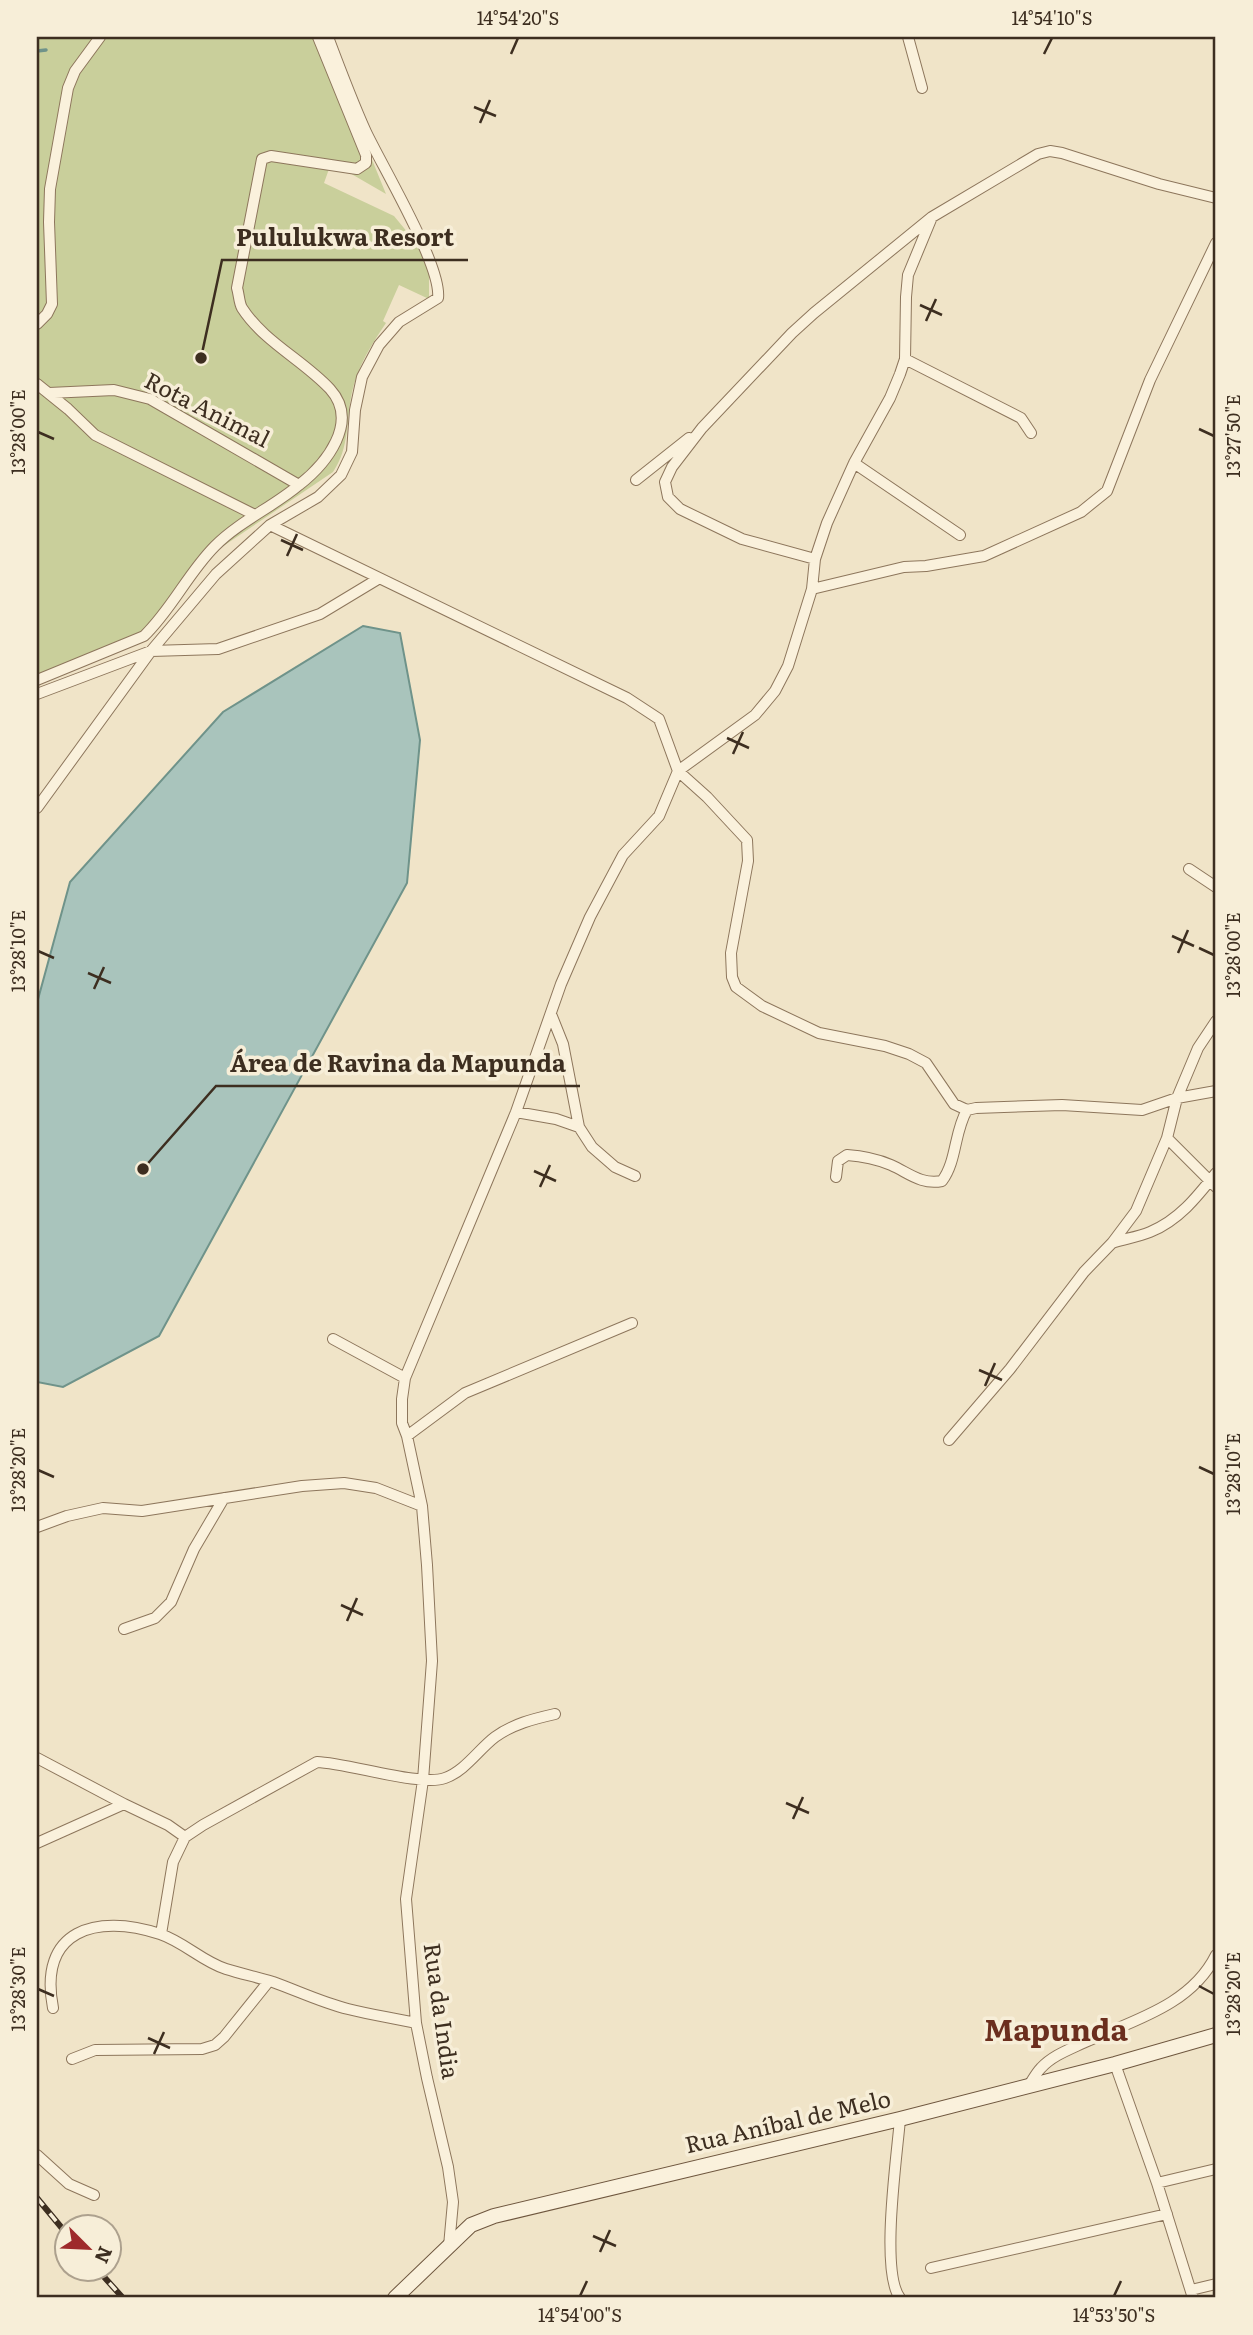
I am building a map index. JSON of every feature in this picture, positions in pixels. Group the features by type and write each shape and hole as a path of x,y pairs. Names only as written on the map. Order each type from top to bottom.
{"street":[{"path":"37,324 52,304 48,222 50,189 68,88 75,71 100,37"},
{"path":"37,680 144,636 156,625 197,566 217,544 314,474 338,439 341,422 339,406 331,390 257,326 241,306 237,288 262,159 271,156 357,169 366,163 366,155 318,37"},
{"path":"37,808 150,651 216,574 270,525 318,497 341,475 352,452 355,410 362,377 379,345 399,322 438,298 439,289 424,244 366,131 328,37"},
{"path":"908,37 922,88"},
{"path":"815,559 742,539 700,521 680,509 668,497 665,482 672,467 702,428 799,326 932,217 1038,154 1050,151 1062,153 1159,184 1216,198"},
{"path":"678,771 755,715 775,691 788,666 812,589 815,559 827,523 854,463 890,398 905,359 905,297 908,275 932,217"},
{"path":"812,589 904,567 984,556 1081,512 1107,491 1150,380 1216,243"},
{"path":"905,359 1021,418 1031,433"},
{"path":"37,384 95,435 255,515"},
{"name":"Rota Animal","path":"49,393 114,390 149,399 299,485"},
{"path":"636,480 702,428"},
{"path":"854,463 960,535"},
{"path":"270,525 626,698 659,719 678,771 707,797 747,840 748,861 731,953 732,977 736,987 762,1006 819,1033 867,1041 909,1054 926,1063 954,1104 967,1110 1062,1104 1142,1110 1177,1098 1216,1091"},
{"path":"37,694 150,651 218,649 320,614 378,579"},
{"name":"Rua da India","path":"449,2246 453,2203 448,2167 416,2023 407,1899 424,1780 432,1661 428,1565 422,1506 402,1423 405,1378 516,1112 590,917 623,855 659,816 678,771"},
{"path":"1189,869 1216,887"},
{"path":"551,1014 563,1044 579,1127 592,1147 615,1167 635,1176"},
{"path":"949,1440 1010,1369 1084,1272 1112,1243 1136,1211 1167,1138 1177,1098 1198,1048 1216,1021"},
{"path":"836,1177 838,1161 847,1154 868,1157 891,1165 930,1184 942,1181 949,1171 959,1123 967,1110"},
{"path":"516,1112 556,1119 579,1127"},
{"path":"1112,1243 1150,1232 1177,1216 1214,1180 1167,1138"},
{"path":"407,1436 465,1394 632,1324"},
{"path":"333,1339 405,1378"},
{"path":"37,1527 67,1516 103,1508 142,1511 302,1486 344,1483 376,1488 422,1506"},
{"path":"124,1629 155,1618 171,1602 194,1549 224,1498"},
{"path":"161,1934 173,1862 185,1837 317,1762 335,1762 424,1780 445,1778 470,1761 495,1737 524,1721 555,1714"},
{"path":"37,1758 169,1825 185,1837"},
{"path":"37,1843 124,1804"},
{"path":"53,2008 49,1988 53,1964 63,1944 83,1928 117,1925 161,1934 222,1968 346,2008 416,2023"},
{"path":"1028,2087 1041,2068 1059,2054 1169,2004 1192,1989 1210,1968 1216,1955"},
{"path":"72,2059 95,2050 202,2049 215,2045 269,1981"},
{"name":"Rua Aníbal de Melo","path":"395,2298 471,2225 494,2216 1028,2087 1216,2035"},
{"path":"1115,2064 1192,2294 1216,2284"},
{"path":"900,2119 890,2259 895,2292 900,2298"},
{"path":"37,2155 69,2184 94,2195"},
{"path":"1157,2183 1216,2169"},
{"path":"931,2269 1167,2214"}],"green space":[{"path":"37,37 322,37 386,194 348,172 329,169 324,183 394,216 418,245 429,274 429,299 399,285 383,321 386,323 358,373 352,392 345,443 333,472 216,551 163,622 37,684"}],"water":[{"path":"363,626 400,633 420,740 407,883 159,1336 63,1387 37,1382 37,1003 70,882 223,712"}],"waterway":[{"path":"37,51 46,50"}],"railway":[{"path":"37,2198 52,2216"},
{"path":"109,2282 123,2298"}],"place":[{"name":"Pululukwa Resort","path":"201,358"},
{"name":"Área de Ravina da Mapunda","path":"143,1169"}],"district":[{"name":"Mapunda","path":"1056,2031"}]}
